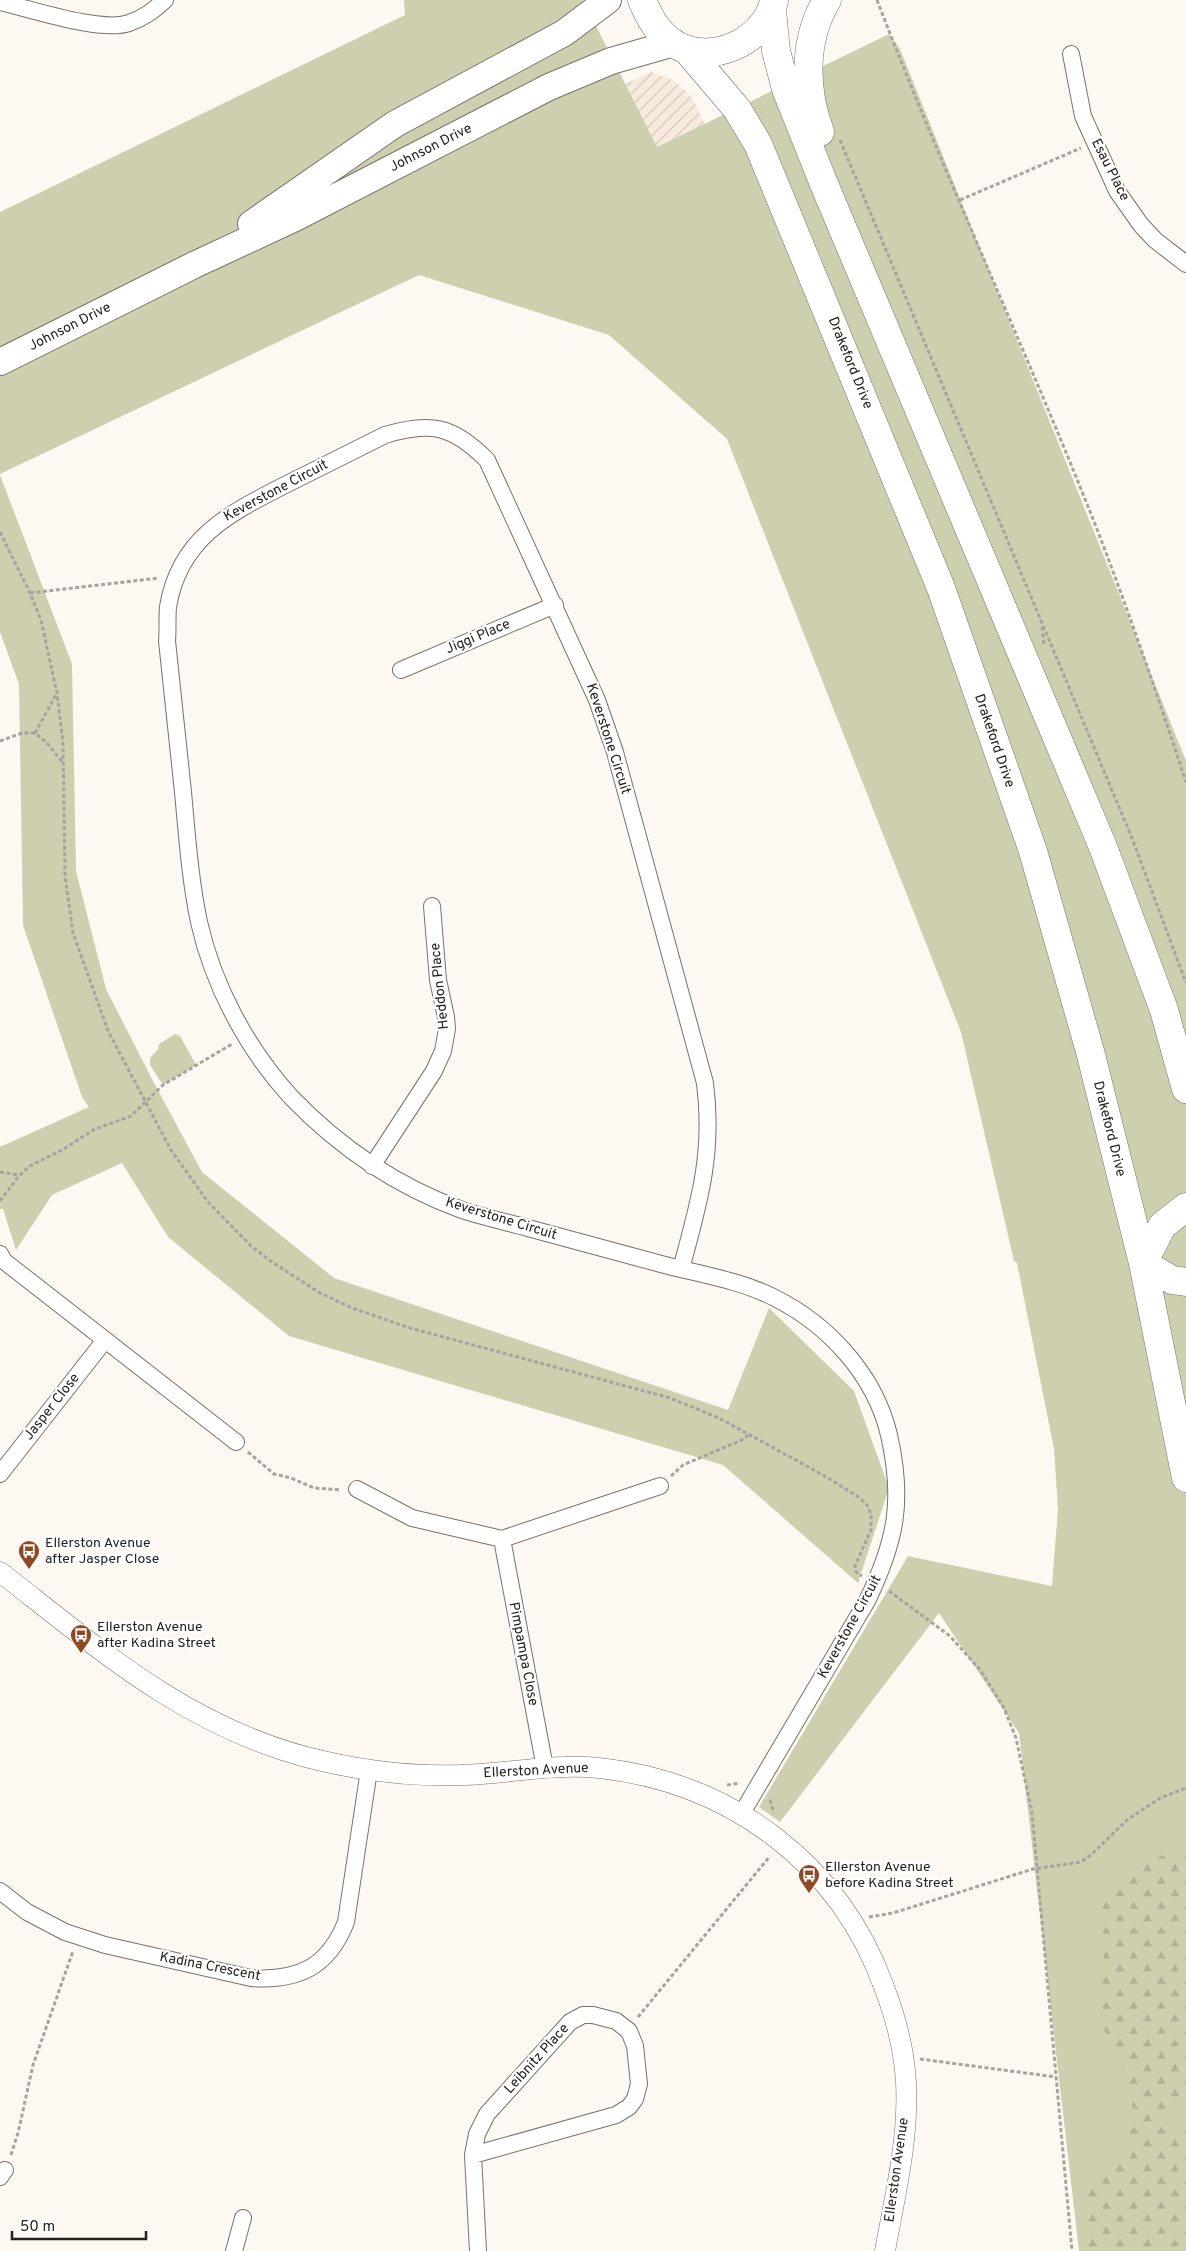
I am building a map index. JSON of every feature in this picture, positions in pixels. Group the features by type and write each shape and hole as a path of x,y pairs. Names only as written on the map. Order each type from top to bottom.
{"highway":[{"name":"Drakeford Drive","path":"642,0 650,18 680,46 737,109 758,144 941,588 1033,851 1091,1055 1143,1263 1186,1478"},
{"path":"824,184 829,158 813,112 808,88 808,65 814,33 827,0"},
{"path":"680,46 720,51 741,44 759,30 773,6"},
{"path":"773,6 776,51 786,89 824,184 1103,847 1164,1010 1186,1089"},
{"path":"1164,1010 1186,1045"},
{"path":"1186,1207 1162,1226 1143,1263 1172,1280 1186,1282"}],"main road":[{"name":"Johnson Drive","path":"194,265 395,124 564,33 608,0"},
{"name":"Johnson Drive","path":"0,362 194,265 295,218 549,87 611,61 680,46"}],"street":[{"path":"0,2 93,24 117,26 150,14 165,0"},
{"name":"Esau Place","path":"1071,54 1083,116 1117,190 1141,225 1155,240 1186,264"},
{"name":"Keverstone Circuit","path":"682,1269 700,1200 708,1154 708,1107 704,1083 615,752 597,700 555,605 486,460 469,442 434,428 409,428 385,435 241,507 214,525 192,549 183,563 168,608 167,641 190,868 200,923 216,976 228,1002 255,1050 288,1094 328,1133 372,1166 416,1191 463,1210 682,1269 738,1284 779,1301 817,1324 859,1369 879,1404 886,1424 895,1464 897,1484 895,1525 885,1564 885,1587 867,1601 742,1813"},
{"name":"Jiggi Place","path":"401,670 555,605"},
{"name":"Heddon Place","path":"372,1166 434,1071 443,1051 447,1029 438,980 432,906"},
{"path":"0,1254 4,1261 236,1442"},
{"name":"Jasper Close","path":"0,1474 105,1340"},
{"path":"357,1489 412,1518 502,1540 660,1486"},
{"name":"Pimpampa Close","path":"502,1540 545,1768"},
{"name":"Ellerston Avenue","path":"0,1572 116,1662 167,1697 194,1712 279,1749 308,1758 400,1774 461,1775 545,1768 596,1768 647,1775 696,1791 742,1813 772,1833 799,1856 824,1882 846,1911 875,1961 895,2016 906,2080 906,2113 903,2146 885,2251"},
{"name":"Kadina Crescent","path":"0,1891 27,1912 64,1932 105,1945 251,1978 275,1979 298,1974 328,1954 341,1934 346,1922 369,1770"},
{"name":"Leibnitz Place","path":"473,2155 616,2114 629,2107 635,2099 640,2084 635,2046 629,2031 616,2021 594,2015 584,2016 570,2022 487,2114 477,2134 473,2155 478,2251"},
{"path":"234,2251 243,2218"}],"path":[{"path":"877,0 911,88 960,200 1093,520 1186,782"},
{"path":"837,131 1132,838 1186,983"},
{"path":"960,200 1095,141"},
{"path":"0,532 30,593 48,644 57,692 64,743 65,876 73,933 108,1030 170,1150 208,1202 269,1260 320,1293 352,1308 410,1328 670,1398 719,1418 849,1490 867,1505 870,1514 871,1530 855,1566 856,1572 885,1587 920,1612 950,1636 981,1671 1004,1708 1016,1738 1032,1813 1072,2251"},
{"path":"30,593 157,578 176,582"},
{"path":"35,733 57,692"},
{"path":"0,740 22,734 35,733 47,743 64,765"},
{"path":"0,1200 19,1176 30,1166 64,1149 93,1130 131,1116 163,1085 246,1035"},
{"path":"0,1172 18,1174 19,1176"},
{"path":"660,1486 683,1465 744,1439 749,1434"},
{"path":"236,1442 274,1474 291,1478 314,1488 357,1489"},
{"path":"869,1917 893,1913 1037,1869 1080,1862 1092,1854 1127,1820 1160,1798 1186,1788"},
{"path":"769,1794 770,1804"},
{"path":"766,1850 778,1859"},
{"path":"634,2022 772,1854"},
{"path":"3,2173 18,2133 33,2065 78,1936"},
{"path":"920,2059 1056,2077"}],"shaded area":[{"path":"651,72 673,80 690,95 705,124 656,148 625,84"}],"green space":[{"path":"404,0 583,0 657,147 889,34 900,49 1186,761 1186,2251 1079,2251 1019,1733 939,1613 780,1822 759,1807 908,1556 1052,1586 1058,1509 1054,1449 1017,1263 1014,1261 961,1032 727,439 609,335 419,275 0,474 0,212 405,15"},
{"path":"0,475 72,664 76,871 106,989 202,1172 334,1278 728,1410 769,1308 854,1391 889,1488 858,1583 723,1465 289,1336 168,1237 122,1163 52,1195 16,1250 3,1209 0,1209 0,1147 89,1107 82,1097 23,925 19,684 0,632"},
{"path":"175,1034 180,1036 196,1065 163,1085 150,1065 150,1058 158,1049 159,1044"},
{"path":"1186,1843 1186,2103 1169,2107 1174,2131 1186,2126 1186,2251 1089,2251 1084,2203 1092,2175 1125,2154 1134,2113 1119,2054 1099,2022 1104,1959 1101,1900 1134,1870"}],"place":[{"name":"Ellerston Avenue after Jasper Close","path":"29,1570"},
{"name":"Ellerston Avenue after Kadina Street","path":"81,1654"},
{"name":"Ellerston Avenue before Kadina Street","path":"809,1894"}]}
